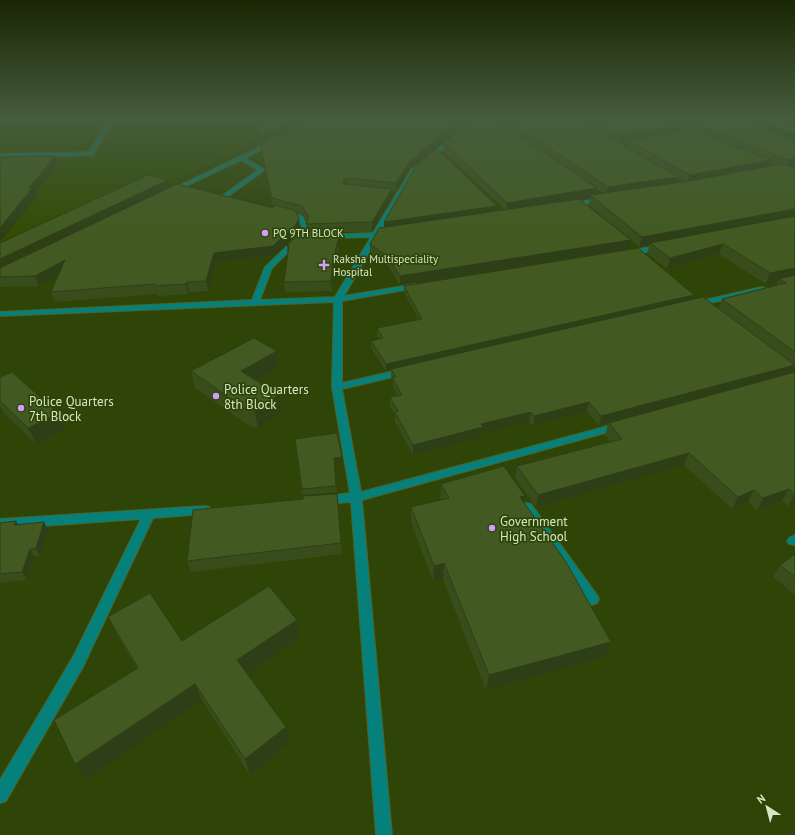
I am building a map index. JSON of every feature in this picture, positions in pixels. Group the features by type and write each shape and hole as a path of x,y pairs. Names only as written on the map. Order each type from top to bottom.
{"street":[{"path":"163,195 241,158 262,170 222,198 240,202"},
{"path":"384,835 356,497 337,387 338,299 412,171 433,158"},
{"path":"597,195 604,199"},
{"path":"564,206 611,198"},
{"path":"579,204 590,213"},
{"path":"276,210 300,217 305,227 307,237"},
{"path":"255,303 269,267 307,237 374,236 389,233"},
{"path":"622,254 635,249 669,246"},
{"path":"635,249 649,260"},
{"path":"0,314 338,299 425,285"},
{"path":"687,306 772,287"},
{"path":"337,387 415,369"},
{"path":"316,501 356,497 629,423"},
{"path":"494,460 503,473"},
{"path":"520,498 592,599"},
{"path":"0,524 213,509"},
{"path":"0,794 78,662 149,514"}],"shaded area":[{"path":"0,158 223,158 0,261"}],"building":[{"path":"0,158 53,158 29,188 33,187 0,228"},
{"path":"263,158 414,158 410,161 396,183 347,178 343,180 344,184 392,189 372,222 306,224 309,217 302,206 272,198"},
{"path":"426,158 446,158 497,206 384,222 416,166"},
{"path":"460,158 552,158 597,188 507,203"},
{"path":"564,158 645,158 678,177 608,187"},
{"path":"659,158 766,158 771,160 690,175"},
{"path":"784,158 795,158 795,158 789,160"},
{"path":"783,164 795,168 795,209 642,237 590,195 689,181"},
{"path":"148,175 168,180 0,259 0,243"},
{"path":"177,184 274,208 273,205 295,210 299,218 295,226 273,246 214,253 206,281 187,282 186,284 155,286 155,284 51,292 65,260 35,276 0,277 0,268"},
{"path":"579,199 631,240 400,276 387,256 370,244 379,228"},
{"path":"795,216 795,268 770,273 723,244 670,258 650,243"},
{"path":"339,230 338,243 332,266 331,281 284,282 289,245 287,245 302,231"},
{"path":"638,248 694,295 386,364 371,341 383,338 377,328 422,319 404,286"},
{"path":"795,275 795,352 722,299 786,283 779,279"},
{"path":"703,297 795,365 601,416 589,402 534,416 531,412 481,424 483,427 413,445 395,412 398,411 390,397 402,395 392,377 396,377 391,369"},
{"path":"254,338 277,351 241,371 279,395 254,410 247,410 191,371"},
{"path":"12,372 58,413 28,428 0,401 0,377"},
{"path":"795,372 795,494 789,489 763,498 754,490 738,497 689,453 538,495 517,466 622,439 609,423"},
{"path":"337,433 342,457 334,458 336,486 302,489 295,439"},
{"path":"504,466 525,496 520,497 566,562 611,642 489,675 444,563 434,566 411,507 449,498 441,484"},
{"path":"337,494 341,543 187,561 193,510 303,499 303,496"},
{"path":"16,521 14,525 44,522 36,548 30,549 22,572 0,574 0,523"},
{"path":"795,554 795,577 780,565"},
{"path":"269,586 297,620 237,660 286,727 245,759 195,684 75,764 54,720 138,668 108,617 150,593 182,641"}],"place":[{"name":"PQ 9TH BLOCK","path":"265,233"},
{"name":"Raksha Multispeciality Hospital","path":"324,265"},
{"name":"Police Quarters 8th Block","path":"216,396"},
{"name":"Police Quarters 7th Block","path":"21,408"},
{"name":"Government High School","path":"492,528"}]}
